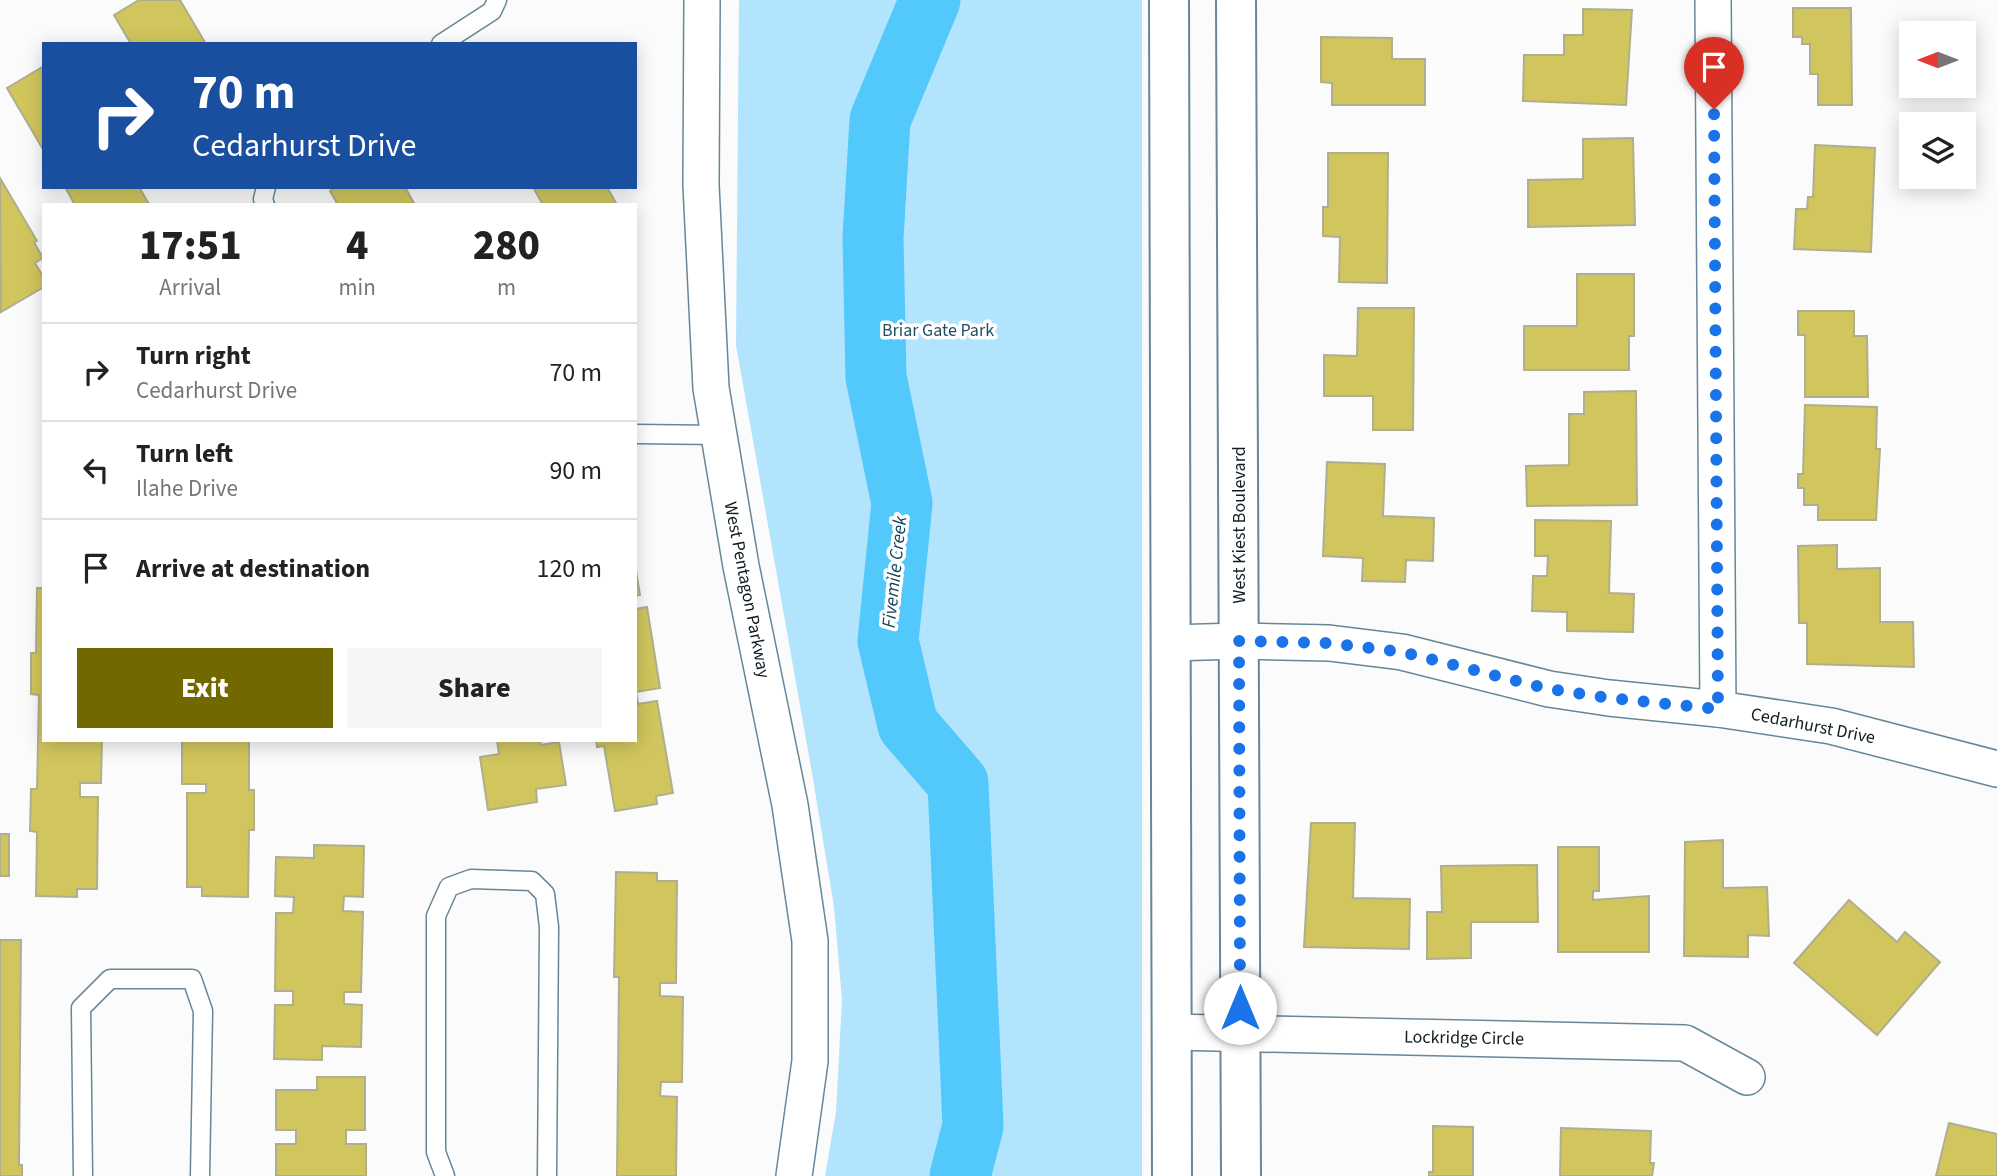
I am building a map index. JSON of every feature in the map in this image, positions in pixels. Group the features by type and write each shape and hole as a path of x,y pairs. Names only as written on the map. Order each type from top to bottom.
{"main road":[{"path":"1169,0 1172,1176"},
{"name":"West Kiest Boulevard","path":"1236,0 1241,1176"}],"street":[{"name":"West Pentagon Parkway","path":"702,0 701,185 711,388 741,566 790,805 810,941 810,1061 794,1176"},
{"path":"1713,0 1718,709"},
{"name":"Cedarhurst Drive","path":"1170,643 1329,643 1402,652 1549,689 1718,709 1831,726 1997,769"},
{"name":"Lockridge Circle","path":"1171,1032 1685,1042 1747,1077"}],"lane":[{"path":"444,42 492,11 498,0"},
{"path":"637,434 719,435"},
{"path":"446,1176 436,1152 436,916 449,887 471,879 532,881 545,894 549,926 547,1176"},
{"path":"83,1176 81,1008 110,979 192,979 203,1011 200,1176"}],"green space":[{"name":"Briar Gate Park","path":"739,0 1142,0 1142,1176 825,1176 836,1112 842,1000 834,907 736,345"}],"building":[{"path":"139,0 180,0 205,42 130,42 114,15"},
{"path":"1793,8 1851,8 1852,105 1818,105 1818,74 1810,74 1810,44 1802,44 1802,37 1793,37"},
{"path":"1583,9 1632,10 1626,105 1523,101 1524,55 1564,55 1564,35 1583,35"},
{"path":"1321,37 1392,38 1392,59 1425,59 1425,105 1332,105 1332,83 1321,82"},
{"path":"42,67 42,148 7,88"},
{"path":"1633,138 1635,225 1528,227 1528,180 1583,179 1583,139"},
{"path":"1815,145 1875,148 1871,252 1794,249 1796,209 1807,209 1808,197 1813,197"},
{"path":"1328,153 1388,153 1387,283 1339,282 1340,237 1323,236 1323,207 1328,207"},
{"path":"0,178 37,241 34,242 42,256 35,263 42,275 42,288 1,312"},
{"path":"66,189 140,189 148,203 74,203"},
{"path":"406,189 414,203 337,203 330,191"},
{"path":"534,189 608,189 616,203 542,203"},
{"path":"1577,274 1634,274 1634,336 1629,336 1629,370 1524,370 1524,326 1577,326"},
{"path":"1358,308 1414,308 1413,430 1373,430 1373,396 1324,396 1324,355 1357,356"},
{"path":"1798,311 1854,311 1854,336 1867,336 1868,397 1805,397 1805,335 1798,335"},
{"path":"1636,391 1637,505 1527,506 1526,466 1569,465 1569,414 1584,414 1584,392"},
{"path":"1805,405 1877,407 1876,449 1880,449 1876,520 1818,520 1818,505 1804,505 1804,488 1798,488 1798,474 1803,474"},
{"path":"1327,462 1385,464 1383,516 1434,518 1433,561 1406,560 1405,582 1362,581 1363,558 1323,556"},
{"path":"1535,520 1611,521 1609,593 1634,594 1633,632 1567,631 1567,612 1532,611 1533,576 1547,576 1548,556 1535,556"},
{"path":"1837,545 1837,569 1880,568 1880,622 1913,622 1914,667 1807,664 1807,623 1799,623 1798,546"},
{"path":"37,588 42,588 42,742 102,742 101,783 80,783 80,797 98,797 97,889 77,889 77,897 36,896 37,832 30,831 31,789 37,789 39,695 31,694 31,653 36,653"},
{"path":"647,607 660,688 637,692 637,609"},
{"path":"637,698 638,704 657,701 673,793 656,796 657,804 615,811 604,746 597,747 596,742 637,742"},
{"path":"182,742 249,742 249,790 254,790 254,830 249,830 248,897 202,896 202,887 187,887 187,793 206,793 206,784 182,784"},
{"path":"497,742 540,742 541,745 559,742 566,785 536,789 537,802 488,810 480,757 499,754"},
{"path":"1311,823 1355,823 1353,898 1410,899 1409,949 1304,947"},
{"path":"0,834 9,834 9,876 0,876"},
{"path":"1723,840 1723,888 1767,887 1769,936 1748,935 1748,957 1684,956 1685,842"},
{"path":"314,845 364,846 363,897 344,896 343,911 363,912 361,992 344,992 344,1004 362,1005 361,1047 322,1046 322,1060 274,1059 275,1005 293,1005 293,991 275,991 276,913 293,913 294,897 275,896 276,857 314,858"},
{"path":"1558,847 1599,847 1599,891 1593,891 1593,900 1649,896 1649,952 1558,952"},
{"path":"1537,865 1538,922 1471,922 1471,958 1427,959 1427,912 1442,912 1441,866"},
{"path":"616,872 657,873 657,881 677,881 676,983 660,983 660,996 683,997 682,1082 661,1082 660,1096 677,1097 676,1176 617,1176 619,977 614,977"},
{"path":"1849,900 1897,942 1905,932 1940,962 1877,1035 1794,963"},
{"path":"0,940 21,940 19,1165 22,1165 22,1176 0,1176"},
{"path":"317,1077 365,1077 365,1130 346,1130 346,1144 366,1144 366,1176 276,1176 276,1144 296,1144 296,1130 276,1130 276,1090 317,1090"},
{"path":"1949,1123 1997,1134 1997,1176 1936,1176"},
{"path":"1433,1126 1473,1127 1473,1176 1429,1176 1429,1172 1433,1172"},
{"path":"1561,1128 1651,1131 1650,1163 1654,1163 1652,1176 1560,1176"}],"waterway":[{"name":"Fivemile Creek","path":"930,0 880,120 873,238 876,377 902,503 888,641 908,725 958,783 973,1126 960,1176"}],"route":[{"path":"1240,1008 1239,641 1329,643 1402,652 1549,689 1718,709 1714,109"}]}
